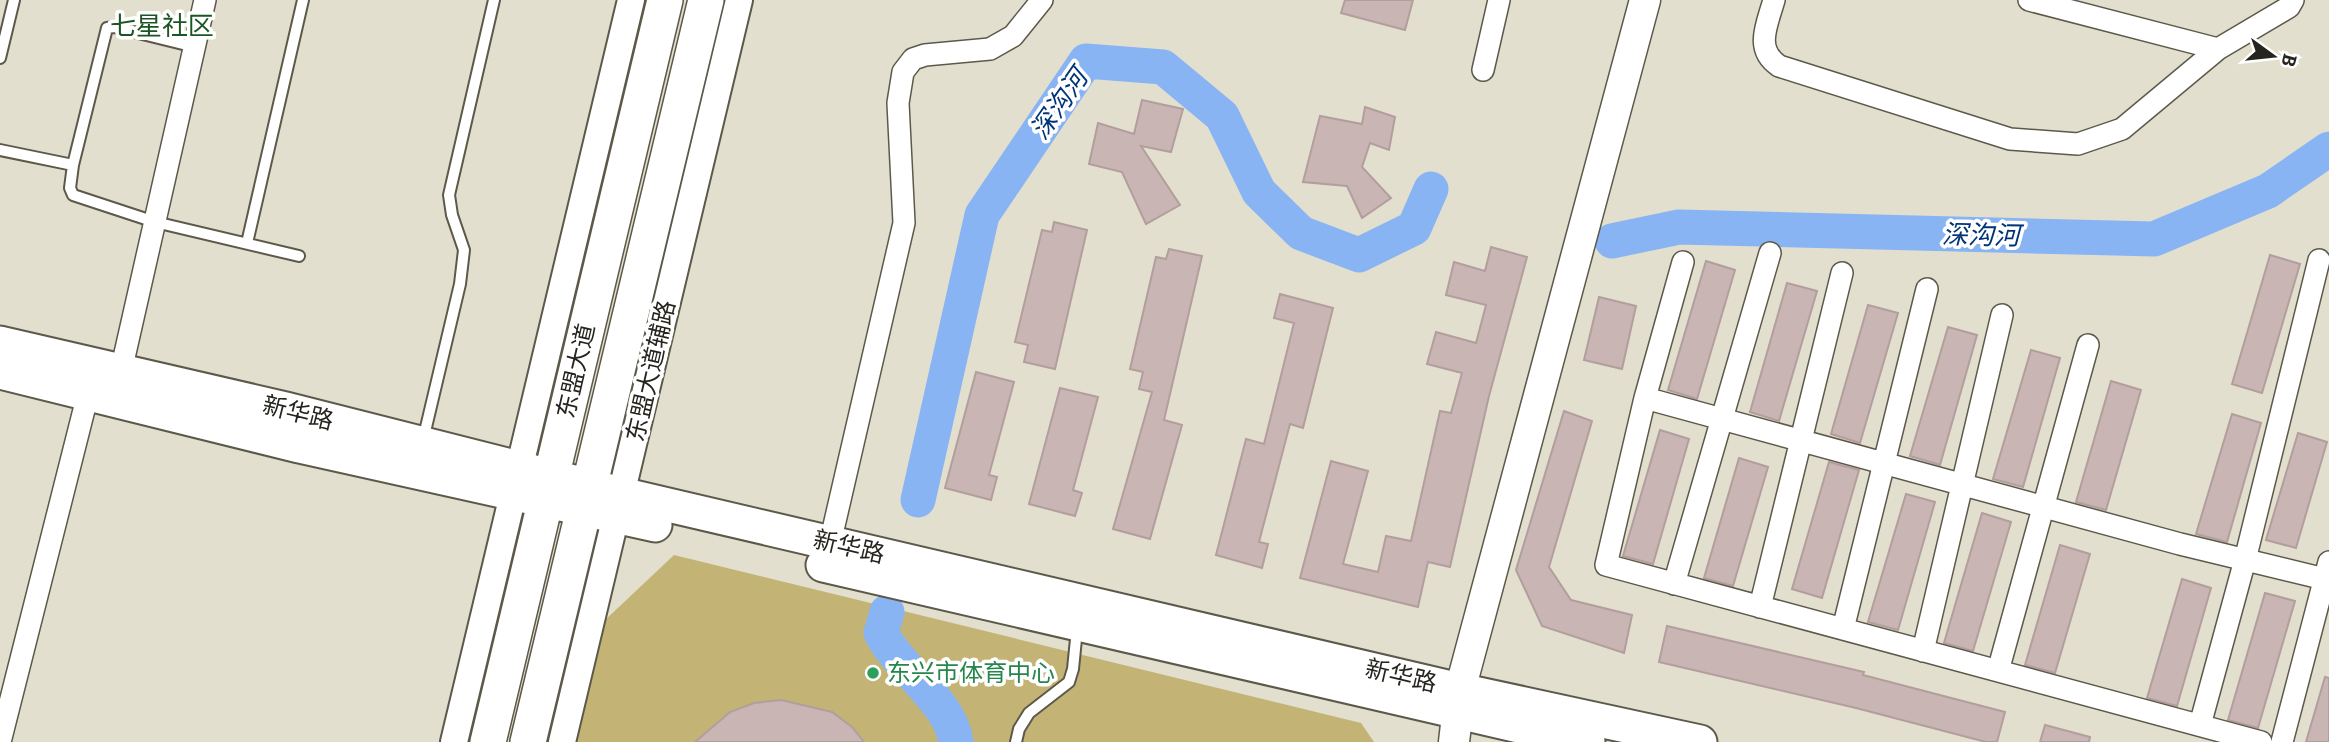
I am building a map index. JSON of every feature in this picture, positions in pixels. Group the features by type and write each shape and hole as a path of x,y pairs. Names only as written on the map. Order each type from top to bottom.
{"highway":[{"name":"东盟大道","path":"488,742 532,484 665,0"},
{"name":"东盟大道","path":"528,742 603,501 706,0"}],"main road":[{"path":"1457,715 1645,0"},
{"name":"新华路","path":"0,343 422,443 532,484"},
{"name":"新华路","path":"0,372 299,446 532,484 1077,626 1457,715 1588,742"},
{"name":"新华路","path":"603,501 830,543 1457,715 1700,742"}],"street":[{"path":"121,371 205,0"},
{"path":"454,742 532,484 631,0"},
{"name":"东盟大道辅路","path":"562,742 603,501 739,0"},
{"path":"830,543 904,223 898,103 902,72 913,59 925,55 990,49 1013,36 1042,0"},
{"path":"1483,70 1499,0"},
{"path":"1774,0 1762,40 1768,58 1779,66 2010,139 2078,144 2122,129 2159,101 2218,49 2289,7 2293,0"},
{"path":"2029,0 2218,49"},
{"path":"1674,583 1770,253"},
{"path":"2200,726 2245,560 2319,260"},
{"path":"1683,262 1645,398 1606,565 2261,742"},
{"path":"1760,607 1842,273"},
{"path":"1843,629 1927,289"},
{"path":"1923,651 2003,315"},
{"path":"1997,671 2045,507 2088,345"},
{"path":"0,742 88,394"},
{"path":"1645,398 2245,560 2328,574 2282,742"}],"lane":[{"path":"0,58 15,0"},
{"path":"247,243 303,0"},
{"path":"422,443 460,284 464,250 452,215 449,195 494,0"},
{"path":"195,47 114,27 107,28 73,165 70,188 73,195 155,222 299,256"},
{"path":"0,150 73,165"},
{"path":"1016,742 1019,730 1029,713 1069,682 1073,669 1077,626"}],"shaded area":[{"name":"东兴市体育中心","path":"674,555 1361,723 1374,742 575,742 603,622"}],"building":[{"path":"1345,0 1413,0 1405,30 1341,13"},
{"path":"1142,100 1183,109 1171,152 1141,146 1180,205 1146,224 1122,172 1089,164 1098,123 1134,134"},
{"path":"1365,107 1395,117 1389,150 1370,143 1362,167 1391,198 1362,218 1347,186 1303,182 1320,116 1362,124"},
{"path":"1054,222 1087,230 1055,369 1024,362 1028,345 1015,342 1042,230 1052,232"},
{"path":"1491,247 1527,257 1489,396 1450,567 1428,562 1418,607 1300,578 1331,461 1368,471 1343,564 1378,572 1386,536 1411,541 1440,411 1451,413 1462,373 1427,364 1436,332 1476,343 1486,305 1446,295 1454,262 1485,271"},
{"path":"1169,249 1202,256 1164,420 1182,425 1150,539 1113,529 1152,392 1139,389 1143,372 1130,369 1156,257 1166,259"},
{"path":"2270,255 2300,264 2262,393 2232,384"},
{"path":"1706,261 1735,270 1697,399 1668,390"},
{"path":"1787,283 1817,291 1779,421 1750,412"},
{"path":"1280,294 1333,308 1303,428 1290,424 1259,542 1268,544 1262,568 1216,555 1246,439 1264,444 1294,323 1274,318"},
{"path":"1599,297 1636,306 1622,369 1584,360"},
{"path":"1868,305 1898,313 1860,443 1831,434"},
{"path":"1948,327 1977,335 1940,465 1910,456"},
{"path":"2031,350 2060,358 2023,487 1993,479"},
{"path":"976,372 1014,382 989,475 997,477 991,500 945,488"},
{"path":"2111,381 2141,390 2106,510 2076,502"},
{"path":"1060,388 1098,397 1073,490 1082,493 1075,516 1029,504"},
{"path":"1564,411 1592,421 1549,567 1571,600 1632,615 1624,653 1542,626 1516,570"},
{"path":"2232,414 2261,423 2227,542 2196,534"},
{"path":"1660,430 1689,439 1653,564 1623,556"},
{"path":"2298,433 2327,442 2296,548 2266,540"},
{"path":"1739,458 1768,467 1733,586 1704,578"},
{"path":"1829,462 1859,470 1822,598 1792,589"},
{"path":"1906,494 1935,502 1898,630 1868,622"},
{"path":"1982,513 2011,522 1973,651 1944,643"},
{"path":"2060,545 2090,554 2055,673 2025,665"},
{"path":"2182,579 2211,588 2177,706 2147,698"},
{"path":"2265,593 2295,601 2258,728 2228,720"},
{"path":"1667,626 1864,672 1863,675 2005,712 1997,742 1986,742 1856,708 1659,662"},
{"path":"2325,677 2329,678 2329,742 2306,742"},
{"path":"781,700 832,712 852,727 864,742 695,742 730,712 754,703"},
{"path":"2045,725 2090,737 2089,742 2040,742"}],"waterway":[{"name":"深沟河","path":"918,500 982,215 1086,61 1163,67 1222,116 1259,192 1301,233 1359,255 1414,228 1431,189"},
{"name":"深沟河","path":"1612,241 1679,227 2154,239 2268,191 2329,149"},
{"name":"深沟河","path":"887,612 881,633 945,713 956,742"}],"place":[{"name":"东兴市体育中心","path":"873,673"}],"district":[{"name":"七星社区","path":"162,26"}]}
